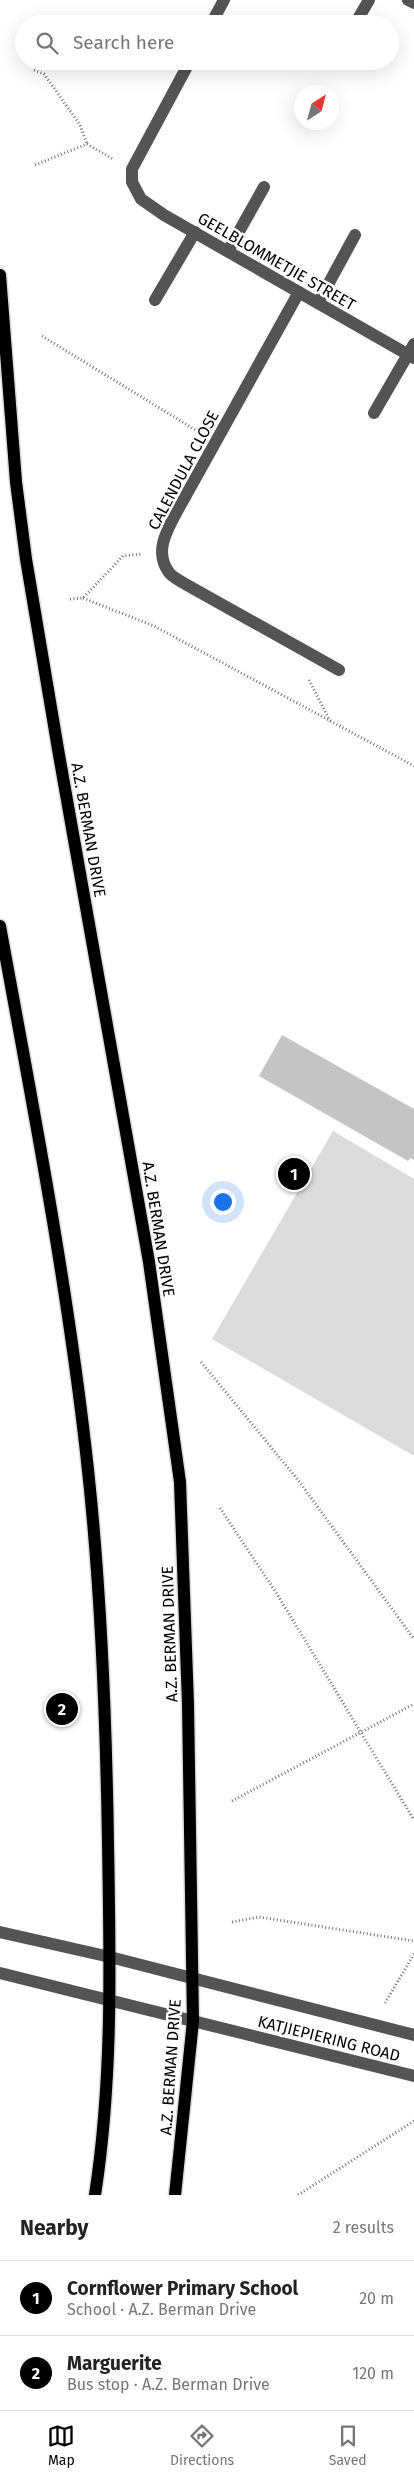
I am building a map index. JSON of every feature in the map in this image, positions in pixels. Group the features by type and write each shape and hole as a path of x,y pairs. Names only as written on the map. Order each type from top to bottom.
{"main road":[{"name":"A.Z. BERMAN DRIVE","path":"0,275 15,472 26,559 149,1262 180,1482 188,1704 192,2021 175,2195"},
{"path":"0,926 62,1271 86,1454 98,1576 106,1695 110,2001 107,2088 95,2195"}],"street":[{"path":"216,15 224,0"},
{"path":"360,15 369,0"},
{"path":"408,0 414,3"},
{"path":"132,176 185,70"},
{"name":"GEELBLOMMETJIE STREET","path":"132,176 141,199 228,252 318,303 412,352"},
{"path":"228,252 264,187"},
{"path":"155,300 195,232"},
{"path":"318,303 355,235"},
{"name":"CALENDULA CLOSE","path":"299,292 164,536 161,551 168,572 187,585 339,670"},
{"path":"374,413 412,352"},
{"name":"KATJIEPIERING ROAD","path":"0,1932 110,1957 414,2034"},
{"name":"KATJIEPIERING ROAD","path":"0,1973 414,2076"}],"path":[{"path":"34,70 44,74 80,125 87,144 132,176"},
{"path":"35,165 87,144"},
{"path":"42,336 216,442"},
{"path":"83,598 123,556 161,551"},
{"path":"70,600 83,598 154,626 414,766"},
{"path":"299,648 304,671 330,721"},
{"path":"201,1362 298,1480 414,1638"},
{"path":"220,1508 277,1594 414,1820"},
{"path":"232,1801 414,1704"},
{"path":"232,1922 259,1917 414,1941"},
{"path":"385,2003 414,1954"},
{"path":"298,2195 414,2121"}],"shaded area":[{"path":"333,1131 414,1179 414,1456 212,1339"}],"building":[{"path":"282,1035 414,1109 414,1160 410,1158 408,1161 259,1076"}],"place":[{"name":"Cornflower Primary School","path":"294,1174"},
{"name":"Marguerite","path":"62,1709"}]}
